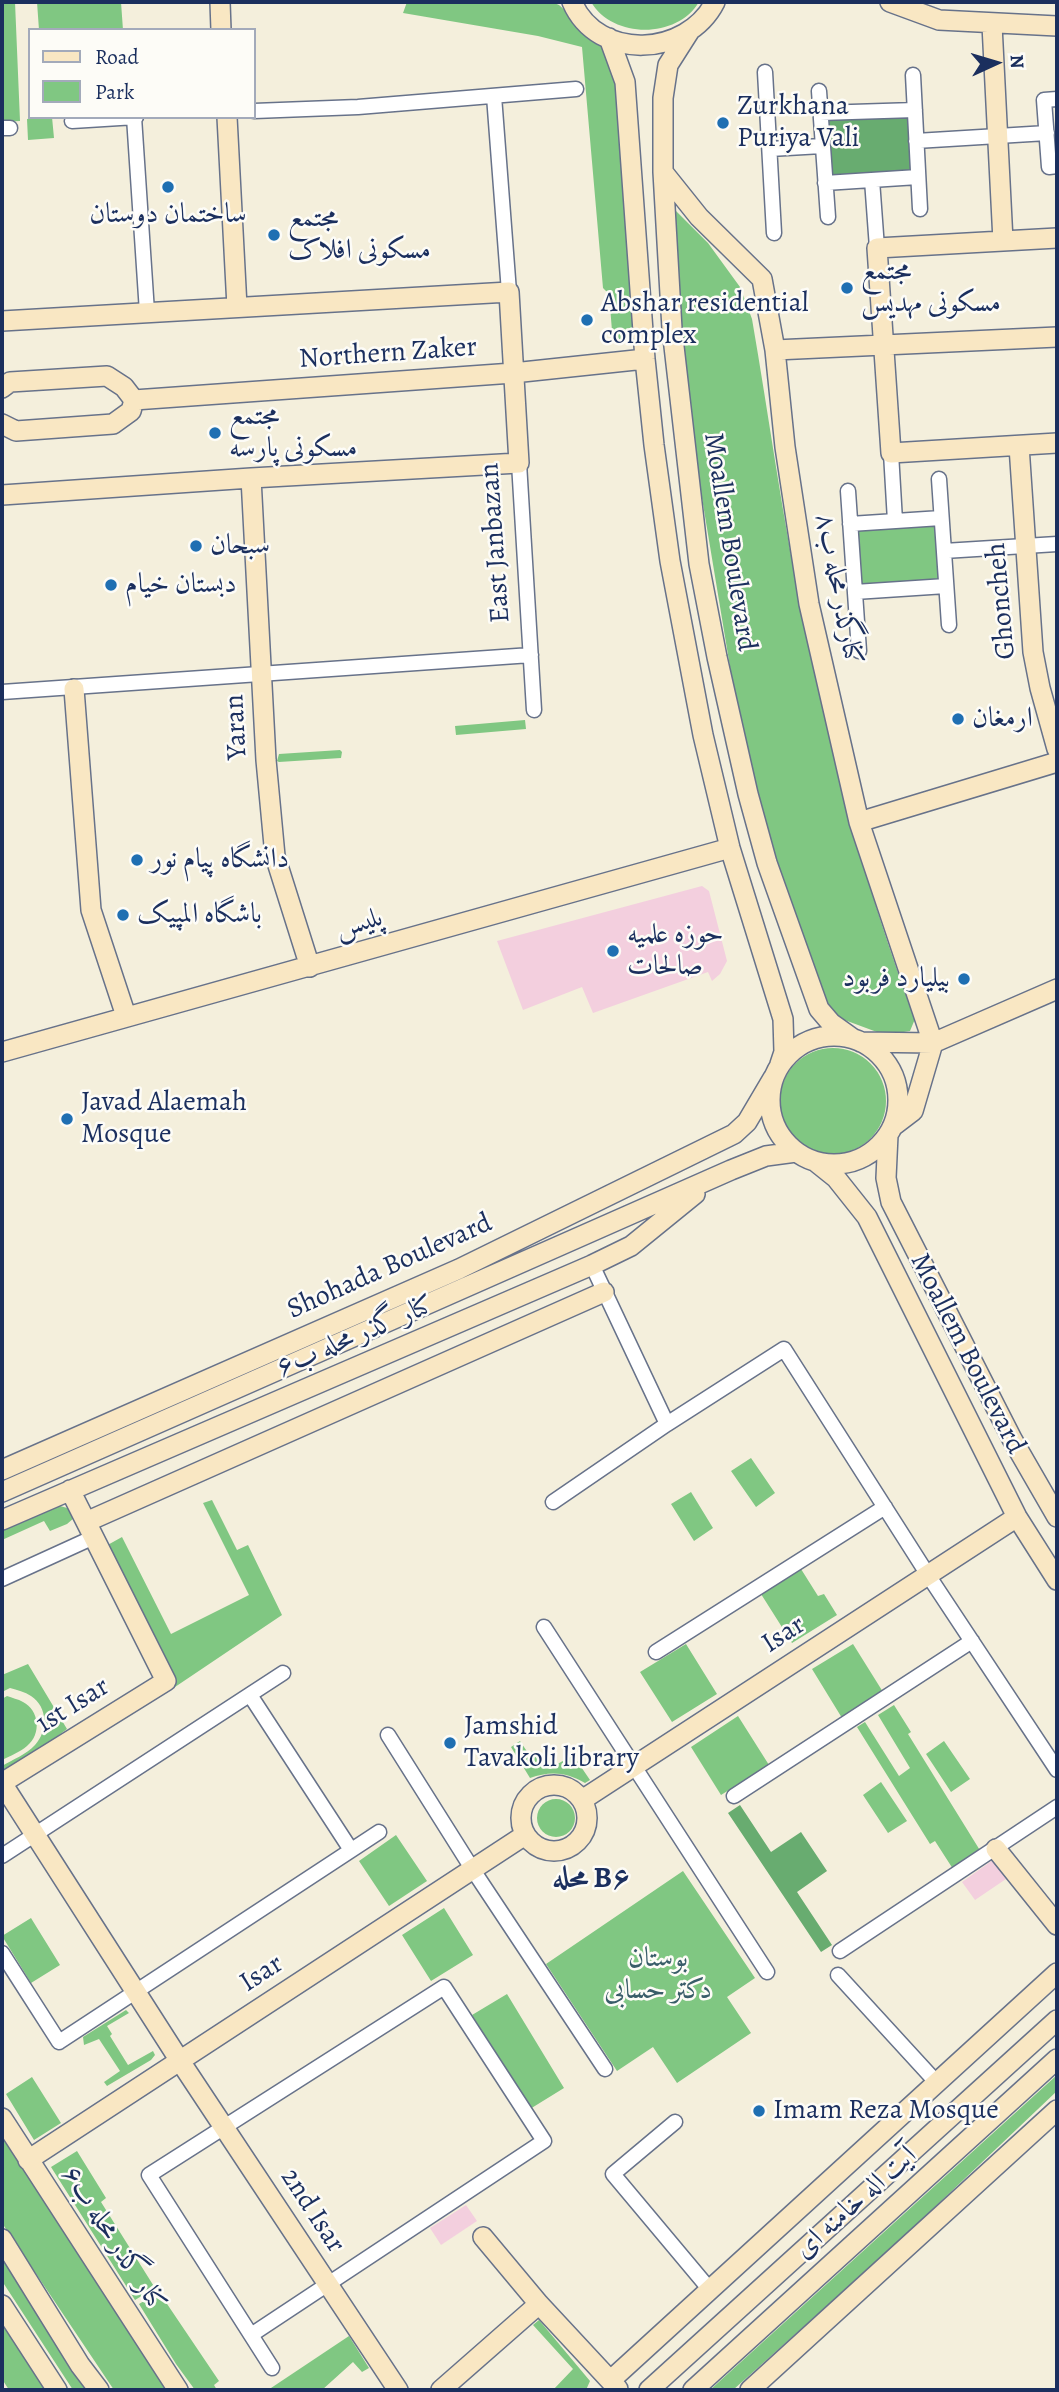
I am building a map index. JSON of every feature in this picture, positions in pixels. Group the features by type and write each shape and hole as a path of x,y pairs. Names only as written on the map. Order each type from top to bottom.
{"street":[{"path":"220,2 221,28"},
{"path":"572,4 589,25 609,38 635,46 663,44 689,32 712,7 729,2"},
{"path":"890,2 939,20 992,25 1057,26"},
{"path":"992,25 1003,241"},
{"name":"Moallem Boulevard","path":"689,32 668,65 663,98 663,172 672,329 699,564 748,794 767,863 818,1009 831,1023 856,1040"},
{"name":"Moallem Boulevard","path":"609,38 625,82 645,359 670,561 702,735 730,848 783,1019 784,1052 777,1071"},
{"path":"765,72 774,233"},
{"path":"913,75 920,209"},
{"path":"256,111 358,107 576,89"},
{"path":"819,92 828,217"},
{"path":"2,321 509,292 494,96"},
{"path":"1050,100 1047,133 1053,166"},
{"path":"820,113 915,110"},
{"path":"72,121 104,119"},
{"path":"135,119 147,312"},
{"path":"226,119 237,307"},
{"path":"916,141 1047,133"},
{"path":"770,149 822,146"},
{"name":"کنارگذر محله ب۸","path":"663,172 699,217 762,279 775,350 785,447 809,604 859,822 933,1043"},
{"path":"825,183 918,177"},
{"path":"872,180 895,521"},
{"path":"877,248 1057,238"},
{"name":"East Janbazan","path":"509,292 534,710"},
{"path":"775,350 1057,337"},
{"name":"Northern Zaker","path":"134,400 513,373 645,359"},
{"path":"2,388 10,382 107,376 124,387 134,400 131,411 113,424 16,431 2,424"},
{"path":"891,453 1057,443"},
{"name":"Ghoncheh","path":"1018,446 1033,652 1057,748"},
{"path":"2,495 519,463"},
{"name":"Yaran","path":"251,478 266,760 275,856 310,967"},
{"path":"939,478 949,625"},
{"path":"848,491 859,651"},
{"path":"850,524 942,517"},
{"path":"944,551 1057,544"},
{"path":"855,592 946,586"},
{"path":"2,692 531,655"},
{"path":"74,689 91,910 126,1016"},
{"path":"859,822 1057,762"},
{"name":"پلیس","path":"2,1052 730,848"},
{"path":"764,960 774,964 786,963 796,948"},
{"path":"933,1043 913,1111 864,1157 848,1163 816,1162 796,1152 784,1141 775,1126 770,1111 769,1094 777,1071 791,1051 804,1042 836,1035 856,1040 933,1043 1057,989"},
{"path":"856,1040 878,1053 890,1069 897,1088 897,1108 890,1131"},
{"name":"Shohada Boulevard","path":"2,1470 458,1269 734,1134 747,1122 777,1071"},
{"name":"Moallem Boulevard","path":"890,1131 886,1178 891,1202 1012,1439 1057,1517"},
{"path":"719,1141 723,1174"},
{"name":"Shohada Boulevard","path":"2,1492 723,1174 766,1156 796,1152"},
{"name":"Moallem Boulevard","path":"816,1162 836,1178 867,1217 1017,1517 1057,1580"},
{"name":"کنار گذر محله ب۶","path":"2,1520 592,1265 631,1246 723,1174"},
{"path":"867,1217 872,1208 891,1202"},
{"path":"592,1265 667,1424"},
{"path":"2,1579 90,1530 604,1293"},
{"path":"304,1336 312,1356"},
{"path":"554,1502 667,1424 784,1349 928,1575 1057,1770"},
{"name":"1st Isar","path":"70,1490 166,1681 2,1783 180,2061"},
{"path":"656,1652 885,1507"},
{"name":"Isar","path":"582,1800 1017,1517"},
{"path":"544,1627 767,1972"},
{"path":"734,1796 972,1641"},
{"path":"2,1856 283,1674"},
{"path":"250,1695 351,1850"},
{"path":"388,1735 472,1870 605,2069"},
{"path":"558,1785 576,1793 582,1800 586,1810 585,1831 572,1847 562,1851 541,1849 525,1835 521,1825 521,1813 531,1794 539,1788 558,1785"},
{"path":"840,1951 1057,1807"},
{"path":"2,1953 59,2042 379,1832"},
{"name":"Isar","path":"28,2160 525,1835"},
{"path":"996,1849 1057,1925"},
{"path":"483,2237 539,2304 615,2385 711,2291 1057,1973"},
{"path":"838,1975 937,2083"},
{"path":"251,2335 544,2141 444,1987 149,2175 272,2368"},
{"path":"649,2390 1057,2020"},
{"name":"آیت اله خامنه ای","path":"693,2390 1057,2059"},
{"name":"2nd Isar","path":"180,2061 398,2390"},
{"path":"750,2390 1057,2110"},
{"name":"کنار گذر محله ب۶","path":"2,2118 178,2390"},
{"path":"676,2122 613,2174 711,2291"},
{"path":"2,2239 80,2365 99,2390"},
{"path":"442,2390 539,2304"},
{"path":"2,2305 57,2390"}],"shaded area":[{"name":"حوزه علمیه صالحات","path":"702,886 709,891 727,961 720,974 712,981 708,972 593,1013 582,987 523,1010 497,941"},
{"path":"993,1860 1006,1879 975,1900 962,1882"},
{"path":"466,2205 477,2221 441,2245 430,2228"}],"green space":[{"path":"2,2 15,2 20,121 2,122"},
{"path":"37,2 121,2 123,28 39,28"},
{"path":"407,2 552,2 594,36 607,53 617,83 635,340 613,343 609,294 603,288 582,47 538,36 403,13"},
{"path":"591,2 699,2 689,14 676,23 645,30 614,23 601,14"},
{"path":"909,115 912,170 829,175 825,119"},
{"path":"27,119 52,119 54,138 28,140"},
{"path":"670,205 708,243 740,287 752,319 788,539 813,664 850,818 880,919 915,1019 910,1031 885,1035 831,1015 790,904 758,799 736,703 701,492 688,394"},
{"path":"937,524 941,582 859,588 855,529"},
{"path":"525,720 526,729 456,735 455,726"},
{"path":"340,750 341,758 277,761 279,754"},
{"path":"833,1048 853,1052 870,1064 882,1081 886,1101 882,1121 870,1138 853,1150 833,1154 813,1150 796,1138 784,1121 780,1101 784,1081 796,1064 813,1052"},
{"path":"751,1458 775,1493 756,1507 731,1471"},
{"path":"691,1492 713,1528 694,1541 671,1504"},
{"path":"212,1500 237,1550 248,1545 282,1615 175,1687 104,1547 122,1537 171,1634 249,1595 203,1503"},
{"path":"60,1506 71,1509 74,1518 67,1524 50,1531 44,1521 2,1540 2,1530"},
{"path":"801,1569 818,1596 824,1594 837,1615 792,1643 761,1594"},
{"path":"686,1644 717,1694 672,1722 640,1672"},
{"path":"853,1644 883,1692 842,1718 812,1669"},
{"path":"28,1664 67,1729 2,1778 2,1766 32,1748 44,1726 41,1706 31,1696 10,1688 2,1692 2,1675"},
{"path":"7,1696 28,1706 35,1716 37,1729 27,1746 2,1760 2,1699"},
{"path":"894,1705 911,1732 908,1734 981,1852 953,1869 935,1841 930,1844 857,1727 865,1722 899,1776 910,1768 878,1715"},
{"path":"738,1716 769,1765 721,1795 691,1747"},
{"path":"520,1741 528,1753 534,1751 549,1769 573,1755 590,1780 585,1783 558,1774 530,1778 511,1747"},
{"path":"944,1741 970,1779 951,1792 926,1754"},
{"path":"881,1782 907,1821 888,1833 863,1795"},
{"path":"556,1799 569,1805 575,1818 569,1831 556,1837 543,1831 537,1818 543,1805"},
{"path":"740,1805 771,1852 801,1832 827,1871 797,1892 832,1945 821,1952 728,1813"},
{"path":"396,1835 427,1881 389,1906 359,1861"},
{"name":"بوستان دکتر حسابی","path":"683,1871 755,1978 727,1997 751,2033 677,2083 653,2047 617,2071 546,1964"},
{"path":"444,1908 473,1955 431,1981 402,1935"},
{"path":"31,1918 60,1965 31,1983 2,1936"},
{"path":"507,1994 564,2088 530,2109 472,2015"},
{"path":"126,2010 129,2013 107,2026 128,2065 153,2051 155,2055 107,2086 104,2082 120,2071 99,2039 84,2045 83,2037"},
{"path":"1057,2075 1057,2091 899,2241 733,2390 710,2390"},
{"path":"32,2077 61,2123 34,2140 6,2094"},
{"path":"2,2126 172,2390 114,2390 2,2223"},
{"path":"77,2151 106,2198 101,2202 155,2288 135,2300 51,2167"},
{"path":"2,2255 92,2390 73,2390 2,2281"},
{"path":"159,2292 219,2381 214,2385 217,2390 195,2390 139,2304"},
{"path":"2,2317 49,2390 9,2390 2,2379"},
{"path":"539,2320 590,2381 586,2390 553,2390 573,2369 533,2325"},
{"path":"349,2336 369,2368 362,2372 353,2362 322,2390 268,2390"}],"place":[{"name":"Zurkhana Puriya Vali","path":"723,123"},
{"name":"ساختمان دوستان","path":"168,187"},
{"name":"مجتمع مسکونی افلاک","path":"274,235"},
{"name":"مجتمع مسکونی مهدیس","path":"847,288"},
{"name":"Abshar residential complex","path":"587,320"},
{"name":"مجتمع مسکونی پارسه","path":"215,433"},
{"name":"سبحان","path":"196,546"},
{"name":"دبستان خیام","path":"111,585"},
{"name":"ارمغان","path":"958,719"},
{"name":"دانشگاه پیام نور","path":"137,860"},
{"name":"باشگاه المپیک","path":"123,915"},
{"name":"حوزه علمیه صالحات","path":"613,951"},
{"name":"بیلیارد فربود","path":"964,979"},
{"name":"Javad Alaemah Mosque","path":"67,1119"},
{"name":"Jamshid Tavakoli library","path":"450,1743"},
{"name":"Imam Reza Mosque","path":"759,2111"}],"district":[{"name":"محله B۶","path":"591,1880"}]}
